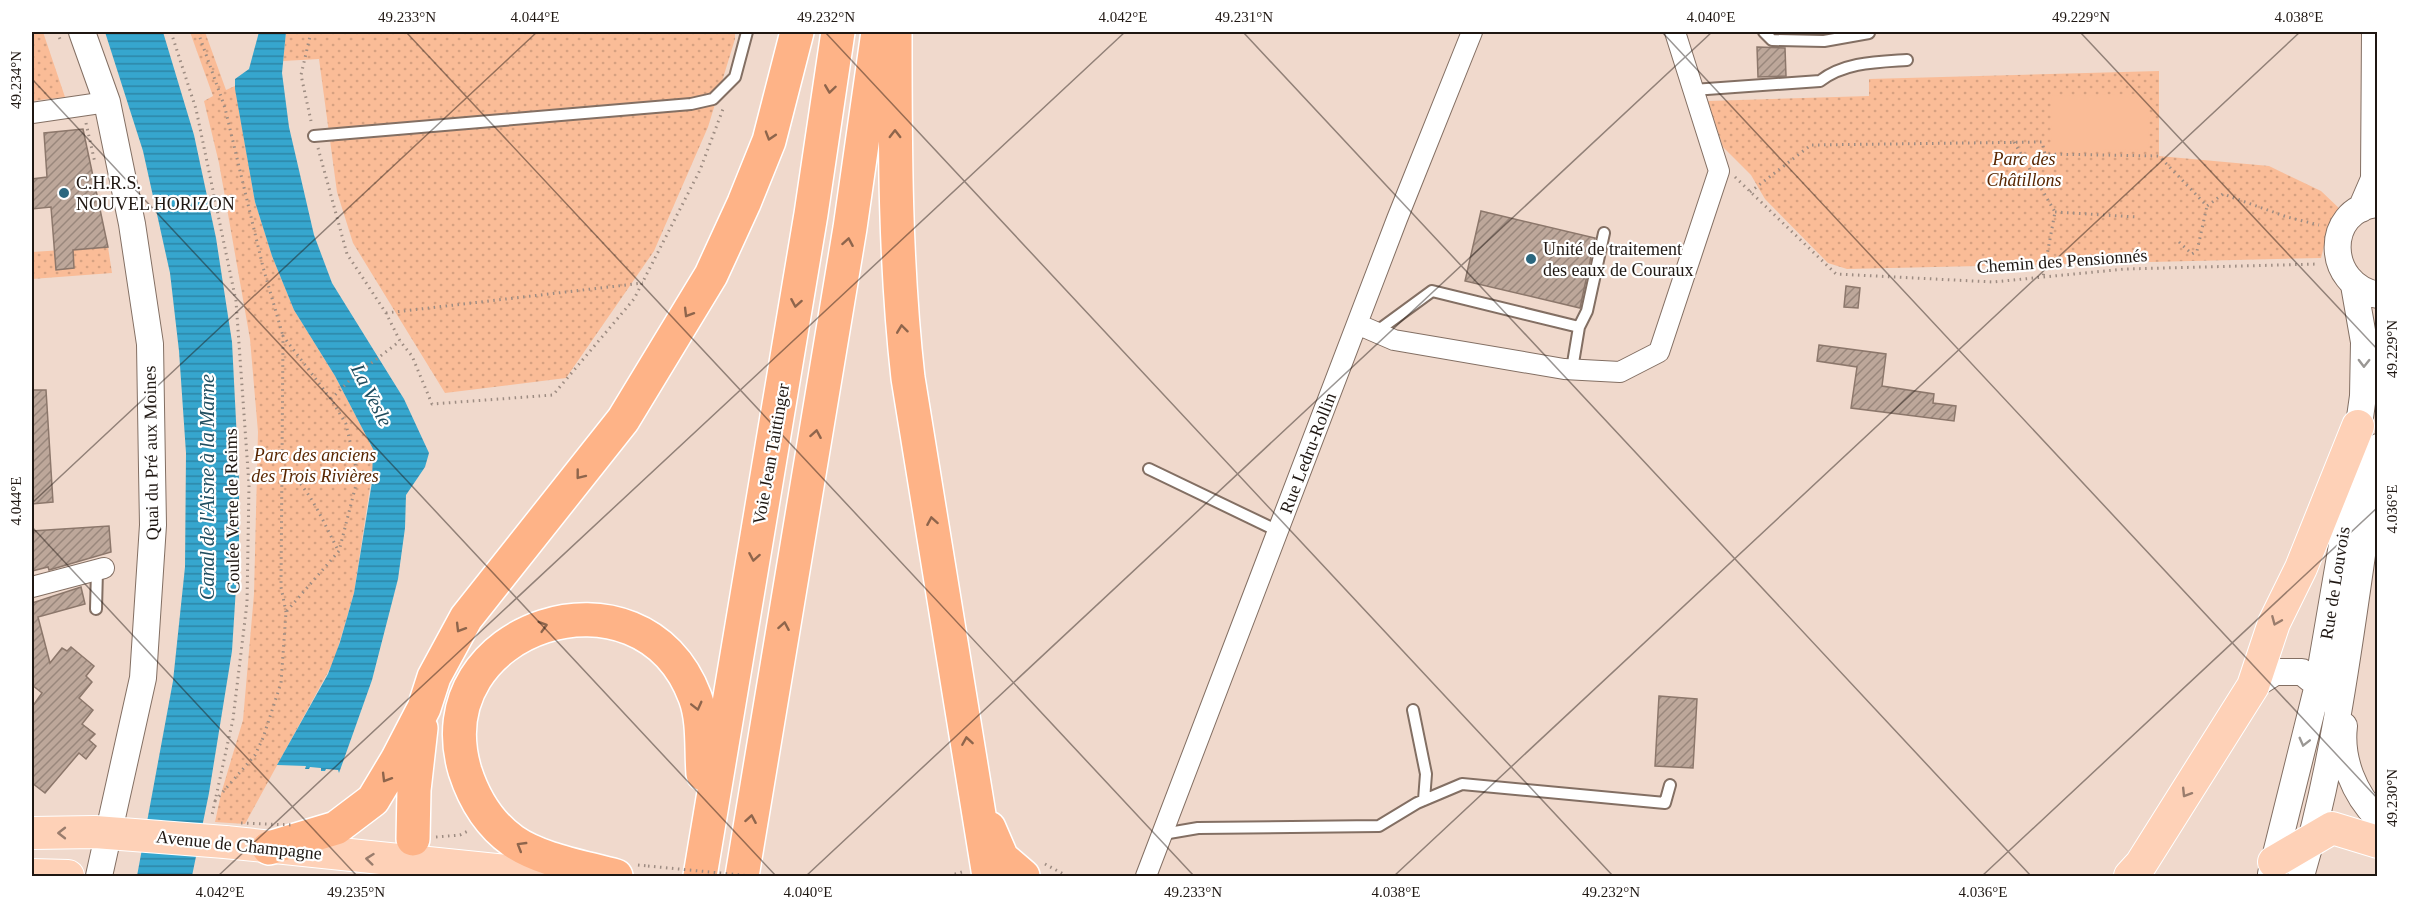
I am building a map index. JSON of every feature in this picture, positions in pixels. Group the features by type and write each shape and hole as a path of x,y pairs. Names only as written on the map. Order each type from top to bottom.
{"highway":[{"path":"270,848 336,828 373,800 424,708 434,677 466,618 623,420 711,275 744,203 769,141 797,32"},
{"name":"Voie Jean Taittinger","path":"700,876 812,214 838,32"},
{"path":"742,876 850,228 878,32"},
{"path":"895,32 895,175 899,303 908,378 988,876"},
{"path":"616,876 531,852 512,841 490,820 477,802 468,781 461,758 459,735 462,710 470,689 482,670 499,651 515,638 535,628 558,622 600,620 640,634 673,660 687,679 696,699 701,724 707,832"},
{"path":"416,860 414,790 424,708"},
{"path":"976,798 1002,858 1023,876"}],"main road":[{"path":"2130,876 2141,864 2253,686 2274,623 2368,437"},
{"path":"2282,872 2312,838 2331,828 2378,842"},
{"name":"Avenue de Champagne","path":"32,833 219,829 270,848 416,860 554,876"},
{"path":"32,875 68,876"}],"street":[{"name":"Rue Ledru-Rollin","path":"1146,876 1357,324 1472,32"},
{"path":"1357,324 1394,340 1572,369 1620,372 1659,352 1719,171 1675,32"},
{"path":"2375,32 2374,179 2369,207 2349,218 2341,231 2337,245 2338,260 2347,278 2354,285 2378,295"},
{"name":"Quai du Pré aux Moines","path":"72,37 132,224 150,344 153,525 143,678 99,876"},
{"path":"32,113 95,104"},
{"name":"Rue de Louvois","path":"2312,838 2365,562 2368,437 2363,396 2364,342 2354,285"},
{"name":"Rue de Louvois","path":"2282,872 2342,545 2368,437"},
{"path":"2365,562 2342,743 2352,780 2366,806 2378,818"},
{"path":"32,587 101,568"},
{"path":"2253,686 2275,672 2302,672 2318,685 2327,717 2327,765"}],"lane":[{"path":"314,136 691,104 713,99 735,76 747,32"},
{"path":"1764,32 1772,40 1824,41 1869,33"},
{"path":"1694,90 1820,81 1832,72 1864,62 1907,60"},
{"path":"1572,369 1578,327 1587,311 1604,233"},
{"path":"1376,332 1432,291 1578,327"},
{"path":"1149,469 1278,531"},
{"path":"96,609 101,568"},
{"path":"1413,710 1426,774 1424,800"},
{"path":"1163,834 1198,828 1380,826 1424,800 1462,784 1665,803 1670,785"}],"path":[{"path":"57,32 72,37"},
{"name":"Coulée Verte de Reims","path":"171,32 196,110 236,300 249,485 247,603 233,719 215,801 219,829"},
{"path":"198,32 225,108 263,267 283,336 281,587 286,612 281,683 255,755 215,801"},
{"path":"311,32 301,75 314,136 347,254 386,313 400,341 412,356 432,404 554,395 634,299 700,170 735,76"},
{"path":"95,104 98,173"},
{"path":"2014,142 2055,212 2043,277"},
{"path":"1750,192 1810,146 2042,142 2044,154 2159,156 2207,206"},
{"name":"Chemin des Pensionnés","path":"1719,171 1733,176 1836,274 1993,282 2125,268 2317,264 2338,260"},
{"path":"2179,242 2192,254 2198,251 2207,206 2223,194 2287,217 2341,231"},
{"path":"2055,212 2137,217"},
{"path":"386,313 643,283"},
{"path":"283,336 331,399 346,424 358,477 339,552 286,612"},
{"path":"331,399 352,378 400,341"},
{"path":"282,470 290,472 312,501 339,552"},
{"path":"648,866 751,876"}],"green space":[{"path":"32,32 43,32 65,97 32,101"},
{"name":"Parc des anciens des Trois Rivières","path":"190,32 205,32 226,90 235,86 255,202 272,256 294,310 335,376 373,449 373,467 354,593 334,661 245,824 215,822 243,720 254,594 258,432 250,339 219,163 204,101 213,96"},
{"path":"286,32 735,32 735,39 708,127 654,251 566,378 445,393 353,243 337,192 319,59 283,61"},
{"name":"Parc des Châtillons","path":"2159,71 2159,156 2269,166 2321,191 2341,210 2329,226 2321,258 1847,269 1828,263 1765,199 1751,175 1723,147 1708,101 1869,96 1869,79"},
{"path":"2148,94 2149,149 2052,151 2051,96"},
{"path":"108,247 112,273 32,279 32,252"}],"water":[{"name":"Canal de l'Aisne à la Marne","path":"105,32 163,32 194,135 216,238 232,342 239,480 239,539 232,651 209,793 192,876 137,876 173,681 185,567 186,453 179,351 170,273 143,151"},
{"name":"La Vesle","path":"259,32 286,32 282,73 289,127 314,235 332,283 404,399 429,453 425,467 406,495 405,528 398,579 372,680 339,773 338,770 321,771 321,768 305,769 306,766 277,765 328,674 340,642 354,593 372,482 373,449 335,376 294,310 272,256 255,202 235,79 249,69"}],"building":[{"path":"1757,47 1785,48 1786,76 1758,77"},
{"name":"C.H.R.S. NOUVEL HORIZON","path":"83,129 108,247 73,250 74,268 56,270 51,207 32,209 32,179 47,177 44,133"},
{"name":"Unité de traitement des eaux de Couraux","path":"1481,211 1595,238 1580,308 1465,281"},
{"path":"1846,286 1860,288 1858,308 1844,307"},
{"path":"1819,345 1886,354 1882,386 1934,394 1933,403 1956,406 1954,421 1851,408 1857,367 1817,361"},
{"path":"32,390 46,390 53,502 32,504"},
{"path":"109,526 111,552 49,570 48,567 32,571 32,531"},
{"path":"81,587 85,604 38,617 50,663 62,648 67,651 71,647 94,666 86,676 92,682 79,698 93,710 82,724 95,734 89,740 96,746 86,759 79,753 45,793 32,783 32,707 42,693 32,685 32,603"},
{"path":"1659,696 1697,699 1693,768 1655,766"}],"place":[{"name":"C.H.R.S. NOUVEL HORIZON","path":"64,193"},
{"name":"Unité de traitement des eaux de Couraux","path":"1531,259"}]}
